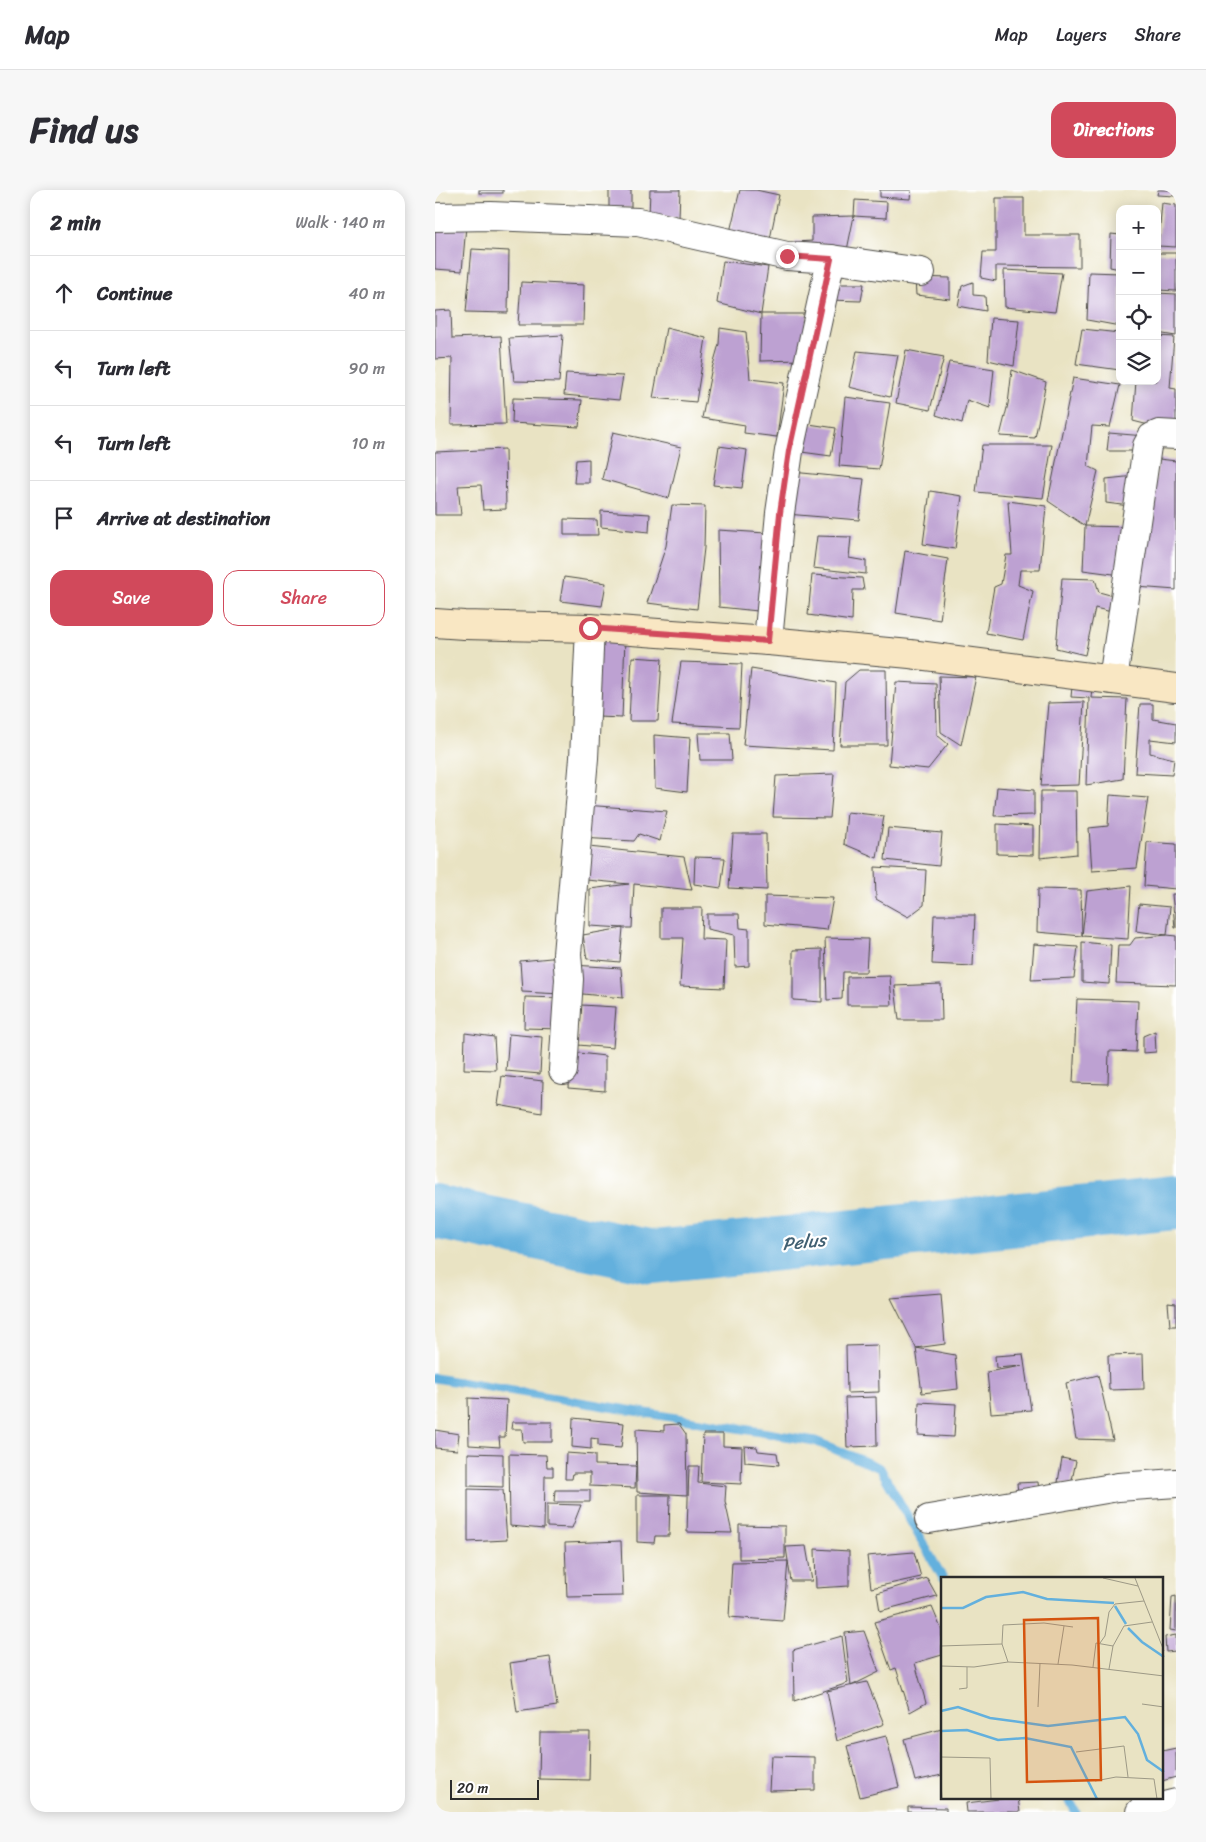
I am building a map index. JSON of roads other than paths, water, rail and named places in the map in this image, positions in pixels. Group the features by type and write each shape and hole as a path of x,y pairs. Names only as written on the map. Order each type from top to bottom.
{"street":[{"path":"435,217 491,216 638,222 787,256 831,259 921,272"},
{"path":"768,641 780,513 789,451 831,259"},
{"path":"1113,680 1147,446 1152,437 1159,434 1176,435"},
{"path":"435,623 464,626 590,628 768,641 910,654 1176,688"},
{"path":"563,1070 569,979 567,954 584,758 590,628"},
{"path":"929,1519 1117,1488 1176,1483"},
{"path":"1140,1812 1176,1803"}],"waterway":[{"name":"Pelus","path":"435,1212 653,1257 1176,1203"},
{"path":"435,1378 815,1441 880,1468 942,1577"},
{"path":"1069,1800 1076,1812"}]}
